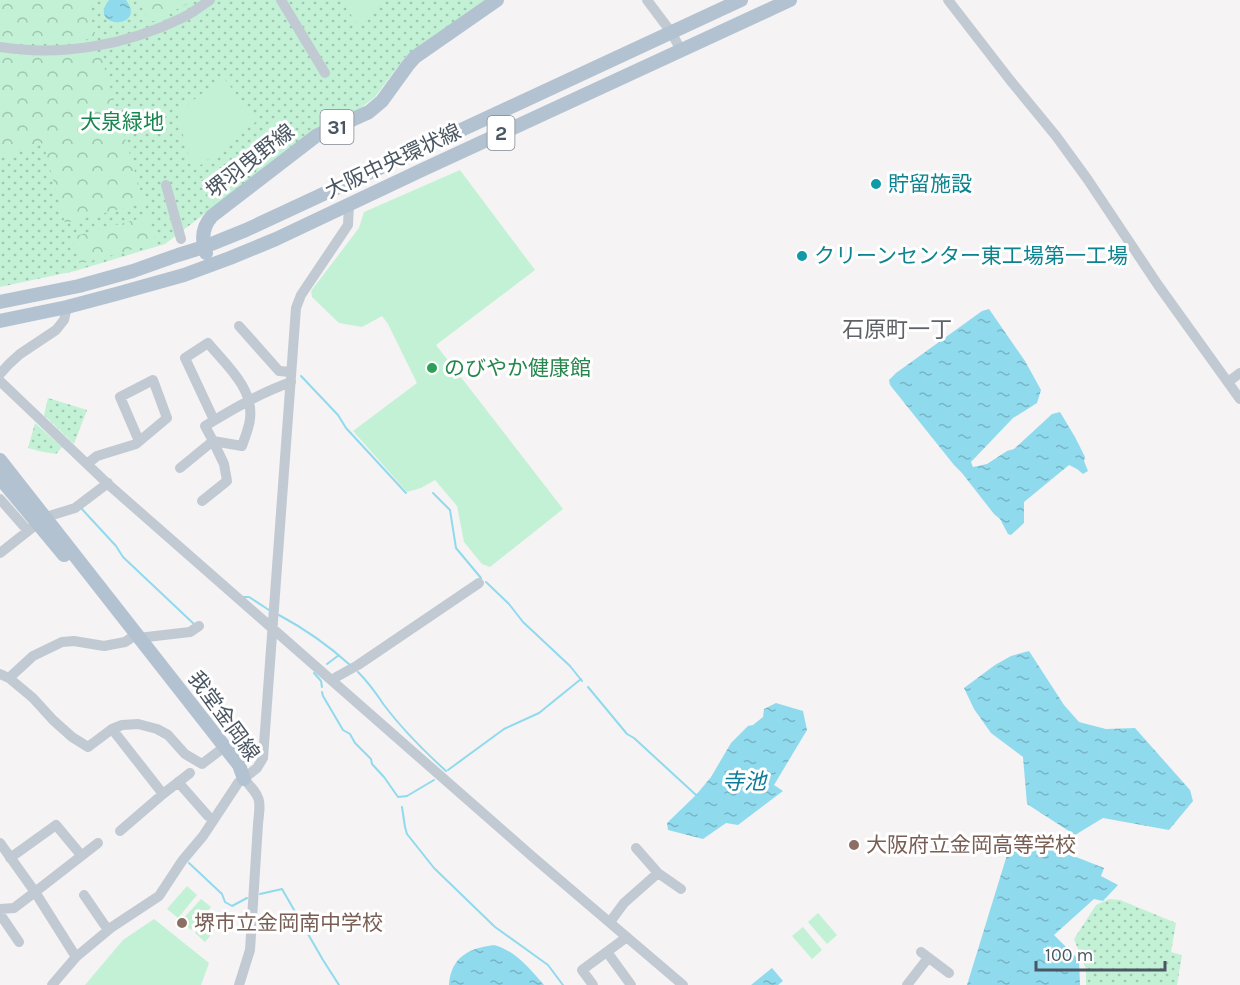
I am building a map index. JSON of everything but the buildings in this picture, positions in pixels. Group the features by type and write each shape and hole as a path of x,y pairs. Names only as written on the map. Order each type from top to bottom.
{"main road":[{"name":"堺羽曳野線","path":"204,247 203,230 206,222 212,216 316,136 369,112 382,101 415,57 497,0"},
{"name":"大阪中央環状線","path":"0,303 79,286 133,271 246,231 741,0"},
{"name":"大阪中央環状線","path":"0,321 67,308 211,266 276,239 790,0"},
{"path":"204,247 211,266"},
{"name":"我堂金岡線","path":"0,459 37,524"},
{"name":"我堂金岡線","path":"0,478 239,765 244,779"},
{"name":"我堂金岡線","path":"135,638 219,751 244,779"}],"street":[{"path":"0,47 59,51 104,44 165,26 210,0"},
{"path":"281,0 325,73"},
{"path":"647,0 681,50"},
{"path":"948,0 1056,136 1158,285 1240,399"},
{"path":"166,185 182,239"},
{"path":"52,985 76,957 108,930 159,896 238,783 257,768 263,758 296,308 301,295 348,225 349,204"},
{"path":"0,374 20,354 56,330 64,320 67,308"},
{"path":"239,326 279,371 291,377"},
{"path":"180,468 213,441 242,446 250,419 249,400 241,383 208,343 185,358 214,420"},
{"path":"1228,382 1240,373"},
{"path":"202,501 227,481 224,464 205,426 291,377"},
{"path":"87,464 97,456 136,444 167,418 153,380 120,398 139,441"},
{"path":"0,381 108,483 534,858 683,985"},
{"path":"0,553 37,524 75,508 108,483"},
{"path":"0,499 37,524"},
{"path":"331,680 358,665 479,583"},
{"path":"199,626 190,632 135,638 104,646 74,641 62,642 33,656 5,676 42,707 72,737 88,747 112,729 122,725 138,724 157,729 168,735 185,754 202,764 219,751"},
{"path":"112,729 163,794"},
{"path":"120,831 190,773"},
{"path":"240,985 250,950 260,806 257,794 244,779"},
{"path":"178,782 208,816"},
{"path":"10,858 56,825 81,855"},
{"path":"0,843 35,892 76,957"},
{"path":"0,909 14,908 98,843"},
{"path":"636,848 658,873 681,889"},
{"path":"610,922 624,903 658,873"},
{"path":"84,895 108,930"},
{"path":"0,914 19,942"},
{"path":"593,985 582,970 627,937"},
{"path":"607,952 631,985"},
{"path":"907,985 925,955 949,973"}],"green space":[{"name":"大泉緑地","path":"0,0 485,0 405,57 375,97 353,114 309,134 165,244 75,271 0,287"},
{"path":"0,0 90,0 89,8 96,37 34,44 0,41"},
{"path":"141,0 195,0 148,22"},
{"path":"340,0 388,0 357,23"},
{"path":"100,52 144,203 65,223 43,143 0,158 0,54 50,56"},
{"path":"223,77 257,121 193,171 177,113"},
{"path":"223,165 238,184 211,204 201,181"},
{"name":"のびやか健康館","path":"460,170 535,270 436,345 563,509 490,567 482,564 464,542 457,506 435,480 421,488 407,492 353,431 417,383 388,324 382,316 362,327 339,323 312,297 311,291 359,228 364,212"},
{"path":"149,216 156,243 80,264 72,237"},
{"path":"48,398 87,410 74,444 44,415"},
{"path":"35,423 62,447 56,454 28,448"},
{"path":"187,886 197,895 178,918 167,909"},
{"path":"201,899 211,907 191,930 181,921"},
{"path":"1109,899 1120,900 1176,923 1171,952 1182,955 1177,985 1086,985 1086,969 1074,939 1096,905"},
{"path":"214,910 224,919 205,942 195,933"},
{"path":"818,913 837,935 827,944 808,922"},
{"path":"154,919 209,963 201,985 85,985 123,940"},
{"path":"803,927 822,950 812,959 792,936"}],"water":[{"path":"109,0 126,0 131,10 129,17 124,21 110,21 105,16 104,10"},
{"path":"989,309 1025,361 1041,390 1037,403 1013,418 971,462 973,467 987,464 1014,449 1052,414 1060,412 1085,457 1084,461 1088,471 1083,474 1069,465 1024,502 1024,523 1011,535 890,385 889,380 982,311"},
{"path":"1029,651 1064,705 1079,722 1106,729 1135,728 1190,790 1193,801 1169,830 1103,818 1075,835 1027,804 1023,757 991,733 974,709 964,688 995,665 1011,656"},
{"name":"寺池","path":"776,703 803,711 807,730 774,785 783,791 738,825 726,823 703,839 668,830 667,823 711,777 731,743 748,726 763,717 764,709"},
{"path":"1023,836 1104,868 1101,876 1118,885 1103,901 1094,899 1054,935 1079,960 1080,985 967,985 1011,842"},
{"path":"494,945 516,956 544,985 449,985 453,967 463,956 477,949"},
{"path":"772,968 783,981 778,985 751,985"}],"waterway":[{"path":"301,376 406,493"},
{"path":"433,493 450,510 456,548 481,578"},
{"path":"81,508 116,546 123,557 195,625"},
{"path":"486,582 509,604 523,622 570,666 582,681"},
{"path":"243,597 249,597 269,610"},
{"path":"279,615 316,638 350,665"},
{"path":"327,664 339,655"},
{"path":"358,672 421,748 446,771"},
{"path":"314,673 321,681 322,687"},
{"path":"448,770 504,729 539,713 581,679"},
{"path":"588,687 627,734 696,795"},
{"path":"322,692 343,730 350,734 355,743 371,759 372,764 398,797 407,796 434,780"},
{"path":"402,807 407,834 434,868 495,927 548,965 563,985"},
{"path":"189,863 222,894 225,902 232,906 247,898"},
{"path":"260,894 282,889 339,985"}],"place":[{"name":"貯留施設","path":"876,184"},
{"name":"クリーンセンター東工場第一工場","path":"802,256"},
{"name":"のびやか健康館","path":"432,368"},
{"name":"大阪府立金岡高等学校","path":"854,845"},
{"name":"堺市立金岡南中学校","path":"182,923"}],"district":[{"name":"石原町一丁","path":"897,329"}]}
